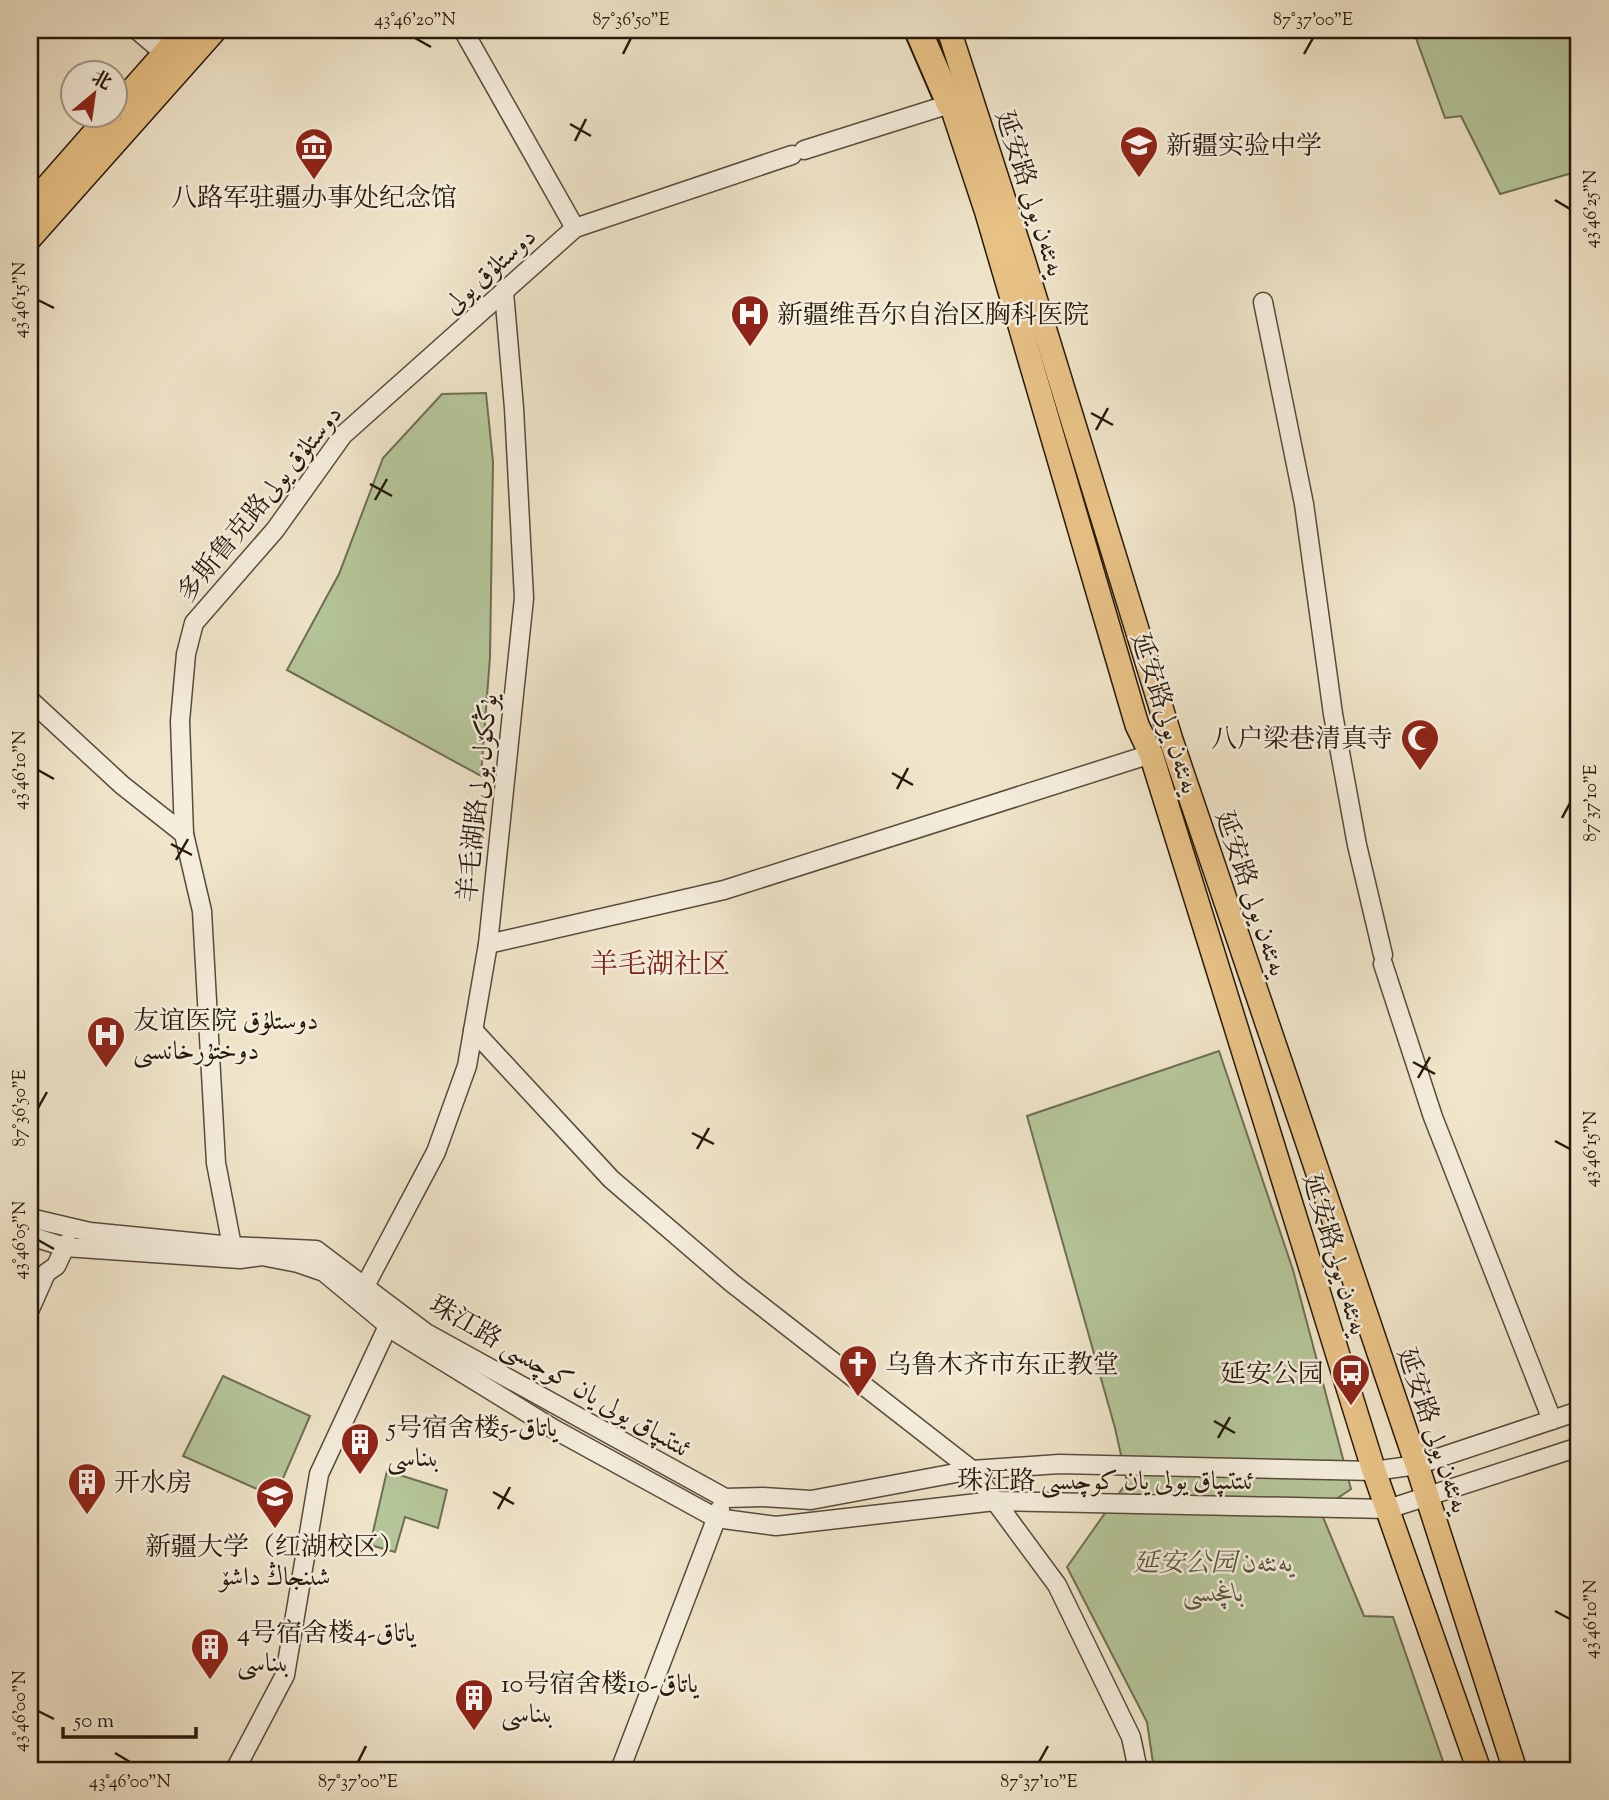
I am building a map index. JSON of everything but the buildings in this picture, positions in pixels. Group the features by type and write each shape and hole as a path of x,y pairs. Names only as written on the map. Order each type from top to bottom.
{"highway":[{"path":"918,30 950,104"}],"main road":[{"path":"130,92 185,30"},
{"path":"30,238 215,30"},
{"name":"延安路يەنئەن يولى","path":"928,30 987,213 1137,725 1151,754 1374,1471 1479,1770"},
{"name":"延安路 يەنئەن يولى","path":"949,30 1027,272 1171,740 1417,1465 1516,1770"},
{"path":"30,206 97,130"}],"street":[{"path":"137,30 164,53"},
{"path":"463,30 575,228 798,152 950,104"},
{"name":"دوستلۇق يولى","path":"438,351 575,228"},
{"name":"羊毛湖路يۇڭكۆل يولى","path":"365,1286 436,1152 467,1066 488,944 524,598 514,408 504,292"},
{"path":"1263,302 1304,504 1333,714 1354,832 1383,960 1433,1117 1552,1420"},
{"name":"多斯鲁克路دوستلۇق يولى","path":"236,1253 216,1163 202,911 184,834 180,720 186,654 194,623 275,530 343,435 438,351"},
{"path":"30,700 122,785 184,834"},
{"path":"488,944 724,890 1151,754"},
{"path":"473,1030 611,1180 733,1283 972,1470 1058,1585 1131,1737 1138,1770"},
{"name":"珠江路 ئىتتىپاق يولى يان كوچىسى","path":"30,1218 90,1232 262,1256 298,1263 324,1272 388,1326 552,1427 716,1518 776,1526 995,1501 1388,1509 1579,1447"},
{"name":"珠江路 ئىتتىپاق يولى يان كوچىسى","path":"30,1236 66,1245 236,1253 316,1250 426,1333 725,1498 811,1500 972,1470 1059,1464 1374,1471 1417,1465 1579,1411"},
{"path":"30,1309 46,1273 56,1266 66,1245"},
{"path":"235,1770 285,1675 319,1474 388,1326"},
{"path":"620,1770 725,1498"}],"green space":[{"path":"1413,30 1579,30 1579,171 1500,194 1461,116 1445,118"},
{"path":"486,393 493,462 490,657 481,776 287,670 339,574 383,458 442,394"},
{"name":"延安公园 يەنئەن باغچىسى","path":"1219,1051 1293,1270 1351,1489 1320,1510 1364,1616 1393,1617 1446,1770 1154,1770 1147,1722 1067,1567 1127,1482 1115,1428 1027,1116"},
{"path":"223,1376 310,1416 275,1497 183,1456"},
{"path":"387,1471 447,1490 438,1528 405,1517 395,1552 370,1545"}],"place":[{"name":"新疆实验中学","path":"1139,179"},
{"name":"八路军驻疆办事处纪念馆","path":"314,181"},
{"name":"新疆维吾尔自治区胸科医院","path":"750,348"},
{"name":"八户梁巷清真寺","path":"1420,772"},
{"name":"友谊医院 دوستلۇق دوختۇرخانىسى","path":"106,1069"},
{"name":"乌鲁木齐市东正教堂","path":"858,1398"},
{"name":"延安公园","path":"1351,1407"},
{"name":"5号宿舍楼5-ياتاق بىناسى","path":"360,1476"},
{"name":"开水房","path":"87,1516"},
{"name":"新疆大学（红湖校区） شىنجاڭ داشۆ","path":"275,1530"},
{"name":"4号宿舍楼4-ياتاق بىناسى","path":"210,1681"},
{"name":"10号宿舍楼10-ياتاق بىناسى","path":"474,1732"}],"district":[{"name":"羊毛湖社区","path":"660,963"}]}
